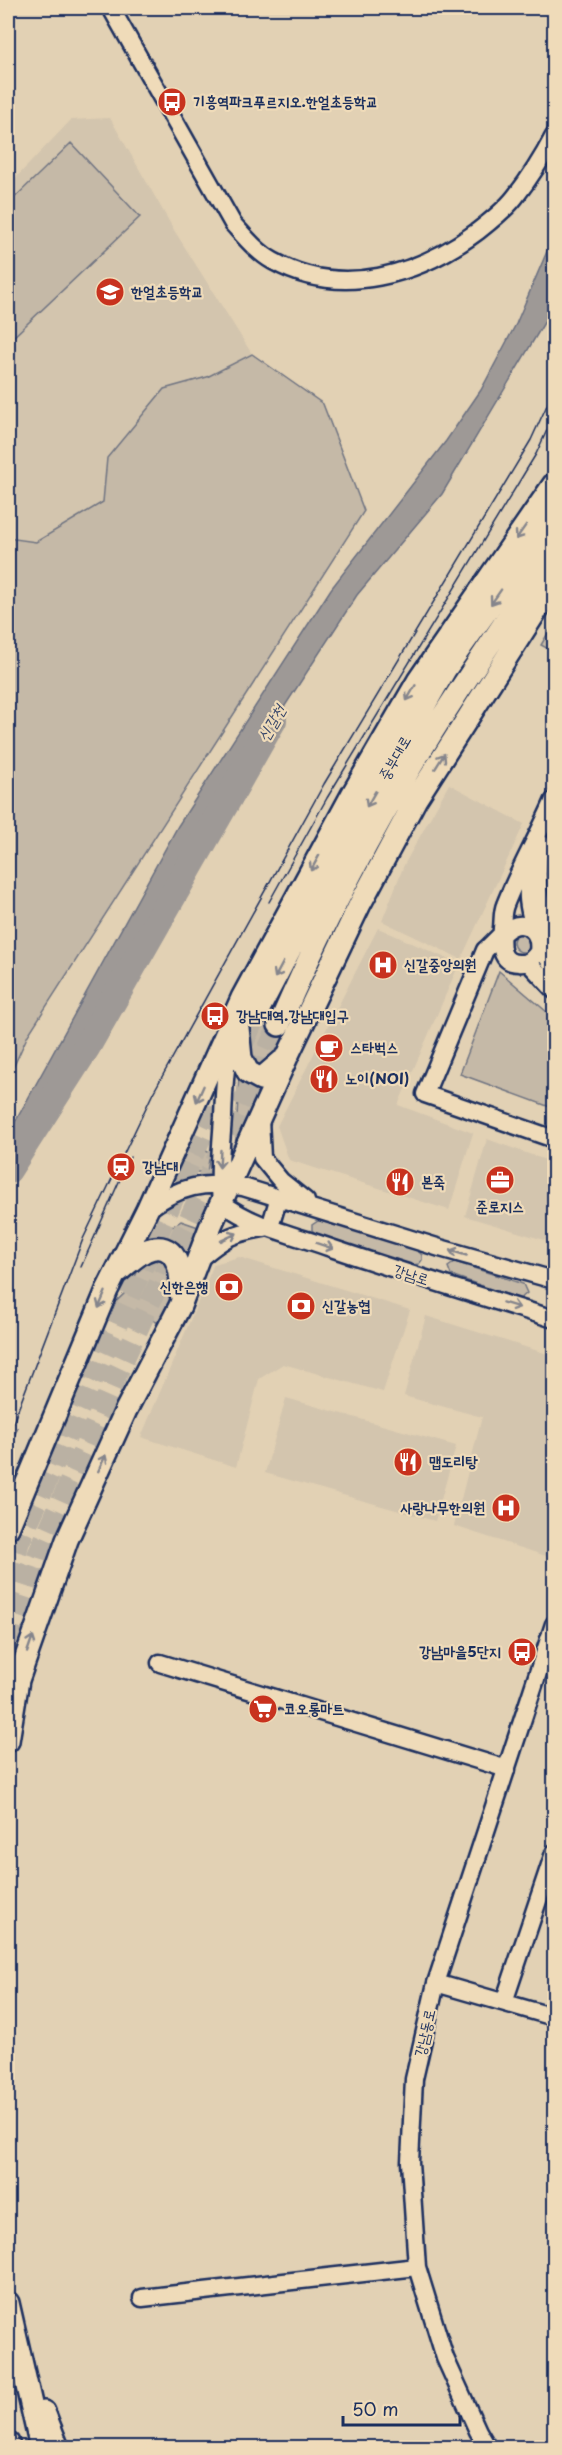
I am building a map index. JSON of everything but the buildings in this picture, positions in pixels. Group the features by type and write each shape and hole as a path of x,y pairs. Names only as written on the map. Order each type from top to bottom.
{"main road":[{"path":"8,1528 115,1273 353,793 418,681 555,484"},
{"name":"중부대로","path":"245,1010 351,835 445,670 555,516"},
{"name":"중부대로","path":"279,1025 311,952 398,790 484,653 555,549"},
{"path":"8,1741 18,1680 67,1540 126,1410 180,1306 223,1190 384,857 422,790 555,583"},
{"path":"245,1010 241,1058 248,1071 261,1079 287,1057"},
{"path":"115,1273 147,1250 168,1250 175,1256 180,1270 180,1306"},
{"path":"8,2303 41,2448"},
{"path":"15,2337 58,2448"},
{"path":"8,2443 9,2448"}],"street":[{"path":"111,8 233,224 253,246 272,261 302,273 327,280 385,276 409,269 458,246 514,199 555,135"},
{"path":"538,857 538,876 544,917 543,941 538,952 528,962 515,963 504,955 501,949 504,907 555,800"},
{"path":"545,821 538,857 527,885 529,908 555,968"},
{"path":"543,941 524,925 517,924 511,926 485,950 425,1094 555,1139"},
{"path":"477,968 494,955 504,955"},
{"path":"528,962 555,990"},
{"path":"223,1190 226,1058 245,1010"},
{"path":"260,1117 262,1158 281,1181 316,1209"},
{"path":"147,1210 164,1197 188,1187 279,1197 440,1248 555,1280"},
{"name":"강남로","path":"223,1190 232,1211 270,1227 430,1281 554,1319"},
{"path":"196,1262 222,1239 237,1232 270,1227 279,1197"},
{"name":"강남동로","path":"488,2448 445,2358 417,2267 410,2163 414,2079 436,1983 555,1624"},
{"path":"160,1663 507,1769"},
{"path":"504,2002 555,1853"},
{"path":"436,1983 555,2017"},
{"path":"142,2298 417,2267"}],"shaded area":[{"name":"한얼초등학교","path":"110,118 174,230 252,354 207,377 164,389 107,458 103,502 36,542 8,538 8,186 71,120"},
{"path":"71,143 140,217 10,340 8,337 8,204"},
{"path":"252,354 323,404 364,511 28,1035 8,1079 8,538 36,542 103,502 107,458 164,389 207,377"},
{"path":"554,623 554,652 541,645"},
{"path":"449,784 524,824 461,959 382,921 404,865"},
{"path":"378,928 459,964 398,1105 473,1133 449,1210 289,1160 277,1126"},
{"path":"523,932 530,935 533,942 530,949 523,952 516,949 513,942 516,935"},
{"path":"499,971 554,1018 554,1095 550,1107 460,1074"},
{"path":"250,1012 295,1032 280,1046 273,1061 263,1067 251,1056 246,1043"},
{"path":"239,1075 252,1089 260,1091 270,1084 243,1142 236,1139"},
{"path":"487,1139 554,1163 554,1243 465,1216"},
{"path":"188,1142 210,1153 207,1172 189,1172 170,1180"},
{"path":"321,1219 417,1250 422,1255 422,1260 419,1264 412,1265 316,1234 312,1230 312,1225"},
{"path":"181,1221 204,1229 185,1273 148,1241"},
{"path":"239,1257 410,1310 383,1392 283,1364 259,1379 236,1467 141,1437 214,1264"},
{"path":"154,1260 169,1270 172,1278 171,1297 163,1325 115,1303 129,1288 138,1270 144,1264"},
{"path":"455,1262 523,1284 527,1293 520,1299 451,1275 448,1267"},
{"path":"426,1316 554,1356 554,1538 549,1557 454,1526 482,1417 404,1396"},
{"path":"286,1398 456,1446 435,1521 265,1473"}],"water":[{"path":"554,235 554,306 442,494 357,595 156,904 44,1108 8,1184 8,1135 178,826 331,589 446,441 481,390 516,324"}],"waterway":[{"name":"신갈천","path":"8,1170 86,1048 273,720"}],"tunnel":[{"path":"8,1581 19,1543 257,1013"},
{"path":"8,1646 38,1554 117,1374 279,1025"}],"tram line":[{"path":"8,1436 83,1239 153,1093 324,784 531,440 554,390"},
{"path":"269,902 327,798 536,454 554,415"},
{"path":"81,1267 130,1157"},
{"path":"8,1454 17,1428"}],"place":[{"name":"기흥역파크푸르지오.한얼초등학교","path":"172,102"},
{"name":"한얼초등학교","path":"110,292"},
{"name":"신갈중앙의원","path":"383,965"},
{"name":"강남대역.강남대입구","path":"215,1016"},
{"name":"스타벅스","path":"329,1048"},
{"name":"노이(NOI)","path":"324,1079"},
{"name":"강남대","path":"121,1167"},
{"name":"준로지스","path":"500,1180"},
{"name":"본죽","path":"400,1182"},
{"name":"신한은행","path":"229,1287"},
{"name":"신갈농협","path":"301,1306"},
{"name":"맵도리탕","path":"408,1462"},
{"name":"사랑나무한의원","path":"506,1508"},
{"name":"강남마을5단지","path":"522,1652"},
{"name":"코오롱마트","path":"263,1709"}]}
